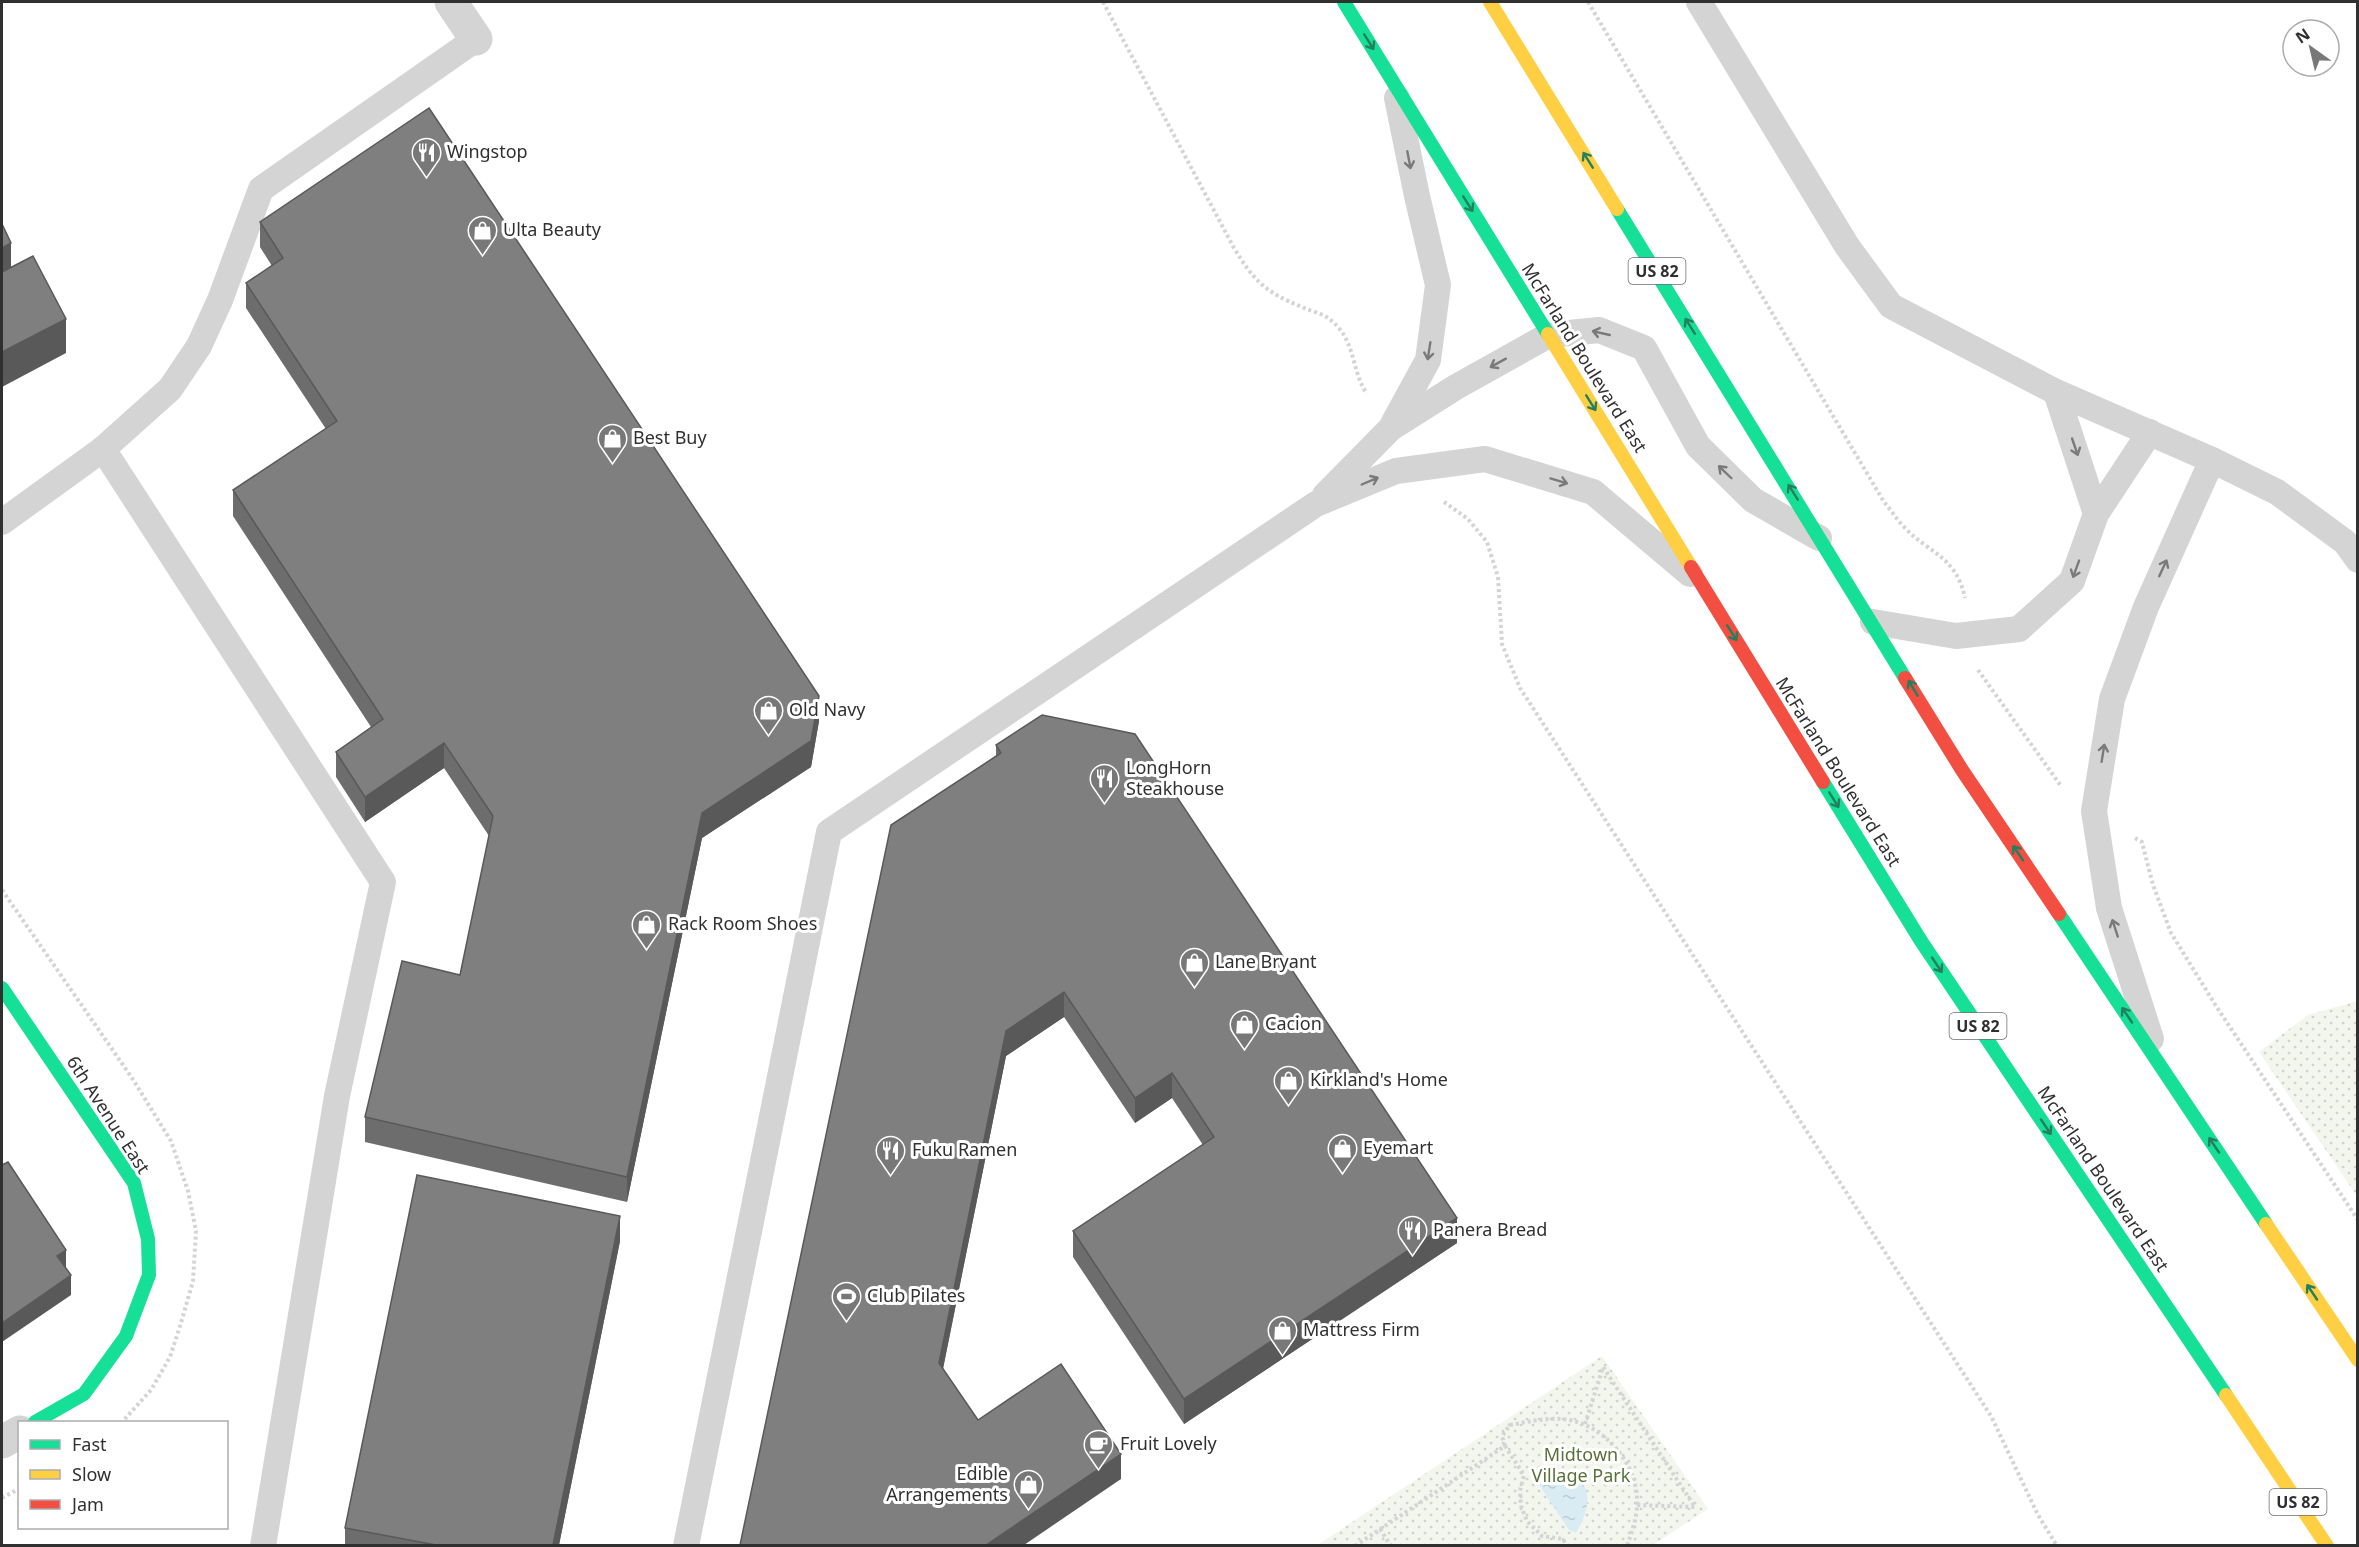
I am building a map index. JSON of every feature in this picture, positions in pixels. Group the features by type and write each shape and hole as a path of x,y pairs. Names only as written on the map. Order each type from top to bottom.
{"main road":[{"name":"McFarland Boulevard East","path":"1344,2 1921,941 2327,1545"},
{"name":"US 82","path":"1490,2 1824,542 1962,770 2358,1360"},
{"name":"6th Avenue East","path":"2,988 134,1183 148,1239 148,1275 126,1336 84,1394 37,1421"}],"street":[{"path":"451,2 476,39"},
{"path":"2,1442 18,1433"}],"lane":[{"path":"1699,2 1847,246 1891,306 2056,392 2212,460 2277,492 2345,542 2358,560"},
{"path":"2,522 103,449 170,389 199,346 220,300 261,189 476,39"},
{"path":"1391,428 1428,360 1438,285 1394,82"},
{"path":"1316,504 1391,428 1456,387 1549,335 1599,330 1644,348 1698,446 1753,500 1824,542"},
{"path":"2056,392 2096,514"},
{"path":"1873,622 1956,636 2019,629 2072,581 2096,514 2150,432"},
{"path":"103,449 383,882 337,1096 264,1545"},
{"path":"687,1545 829,831 1316,504 1396,471 1485,459 1593,492 1701,584"},
{"path":"2159,1063 2109,908 2094,811 2112,699 2146,607 2212,460"}],"path":[{"path":"1103,2 1234,248 1251,275 1273,294 1327,317 1339,329 1355,357 1359,382 1391,428"},
{"path":"1587,2 1884,502 1905,528 1936,552 1959,575 1966,605"},
{"path":"1416,468 1435,495 1468,519 1487,542 1498,577 1502,644 1520,688 1991,1416 2038,1515 2057,1545"},
{"path":"1977,668 2066,793"},
{"path":"2142,842 2153,885 2171,933 2216,1006 2358,1220"},
{"path":"1585,1424 1603,1367 1695,1507 1637,1505"},
{"path":"1567,1545 1563,1539 1542,1536 1527,1521 1521,1506 1520,1491 1524,1474 1505,1446 1502,1436 1510,1425 1538,1420 1563,1419 1585,1424 1603,1434 1620,1453 1633,1478 1637,1505 1627,1545"},
{"path":"1355,1545 1505,1446"},
{"path":"2,1498 18,1489"},
{"path":"1380,1529 1391,1545"}],"green space":[{"path":"2358,1001 2357,1196 2259,1052 2308,1015"},
{"name":"Midtown Village Park","path":"1602,1356 1708,1509 1653,1545 1316,1546"}],"water":[{"path":"1558,1468 1578,1479 1587,1494 1585,1512 1576,1533 1569,1530 1532,1474 1545,1469"}],"building":[{"path":"429,108 819,696 811,741 702,813 627,1177 365,1117 402,961 460,975 493,816 444,743 365,797 336,752 383,719 233,490 337,421 246,283 283,258 260,222"},
{"path":"2,224 11,243 2,248"},
{"path":"33,256 66,319 2,352 2,272"},
{"path":"1042,715 1135,734 1457,1218 1184,1399 1073,1231 1214,1137 1172,1073 1135,1098 1064,992 1006,1031 939,1363 978,1420 1061,1364 1121,1454 986,1545 740,1545 891,825 1001,753 996,745"},
{"path":"8,1162 66,1250 57,1256 71,1275 2,1323 2,1165"},
{"path":"417,1175 620,1216 553,1545 436,1545 345,1528"}],"traffic: fast":[{"path":"1344,2 1548,334"},
{"path":"1617,209 1905,678"},
{"path":"1823,782 1921,941 2226,1395"},
{"path":"2059,914 2266,1224"},
{"path":"2,988 134,1183 148,1239 149,1275 126,1336 84,1394 37,1421"}],"traffic: slow":[{"path":"1490,2 1617,209"},
{"path":"1548,334 1691,567"},
{"path":"2266,1224 2358,1360"},
{"path":"2226,1395 2327,1546"}],"traffic: jam":[{"path":"1691,567 1823,782"},
{"path":"1905,678 1962,770 2059,914"}],"place":[{"name":"Wingstop","path":"426,178"},
{"name":"Ulta Beauty","path":"482,256"},
{"name":"Best Buy","path":"612,464"},
{"name":"Old Navy","path":"768,736"},
{"name":"LongHorn Steakhouse","path":"1105,804"},
{"name":"Rack Room Shoes","path":"647,950"},
{"name":"Lane Bryant","path":"1194,988"},
{"name":"Cacion","path":"1244,1050"},
{"name":"Kirkland's Home","path":"1289,1106"},
{"name":"Eyemart","path":"1342,1174"},
{"name":"Fuku Ramen","path":"891,1176"},
{"name":"Panera Bread","path":"1412,1256"},
{"name":"Club Pilates","path":"846,1322"},
{"name":"Mattress Firm","path":"1282,1356"},
{"name":"Fruit Lovely","path":"1099,1470"},
{"name":"Edible Arrangements","path":"1029,1510"}]}
